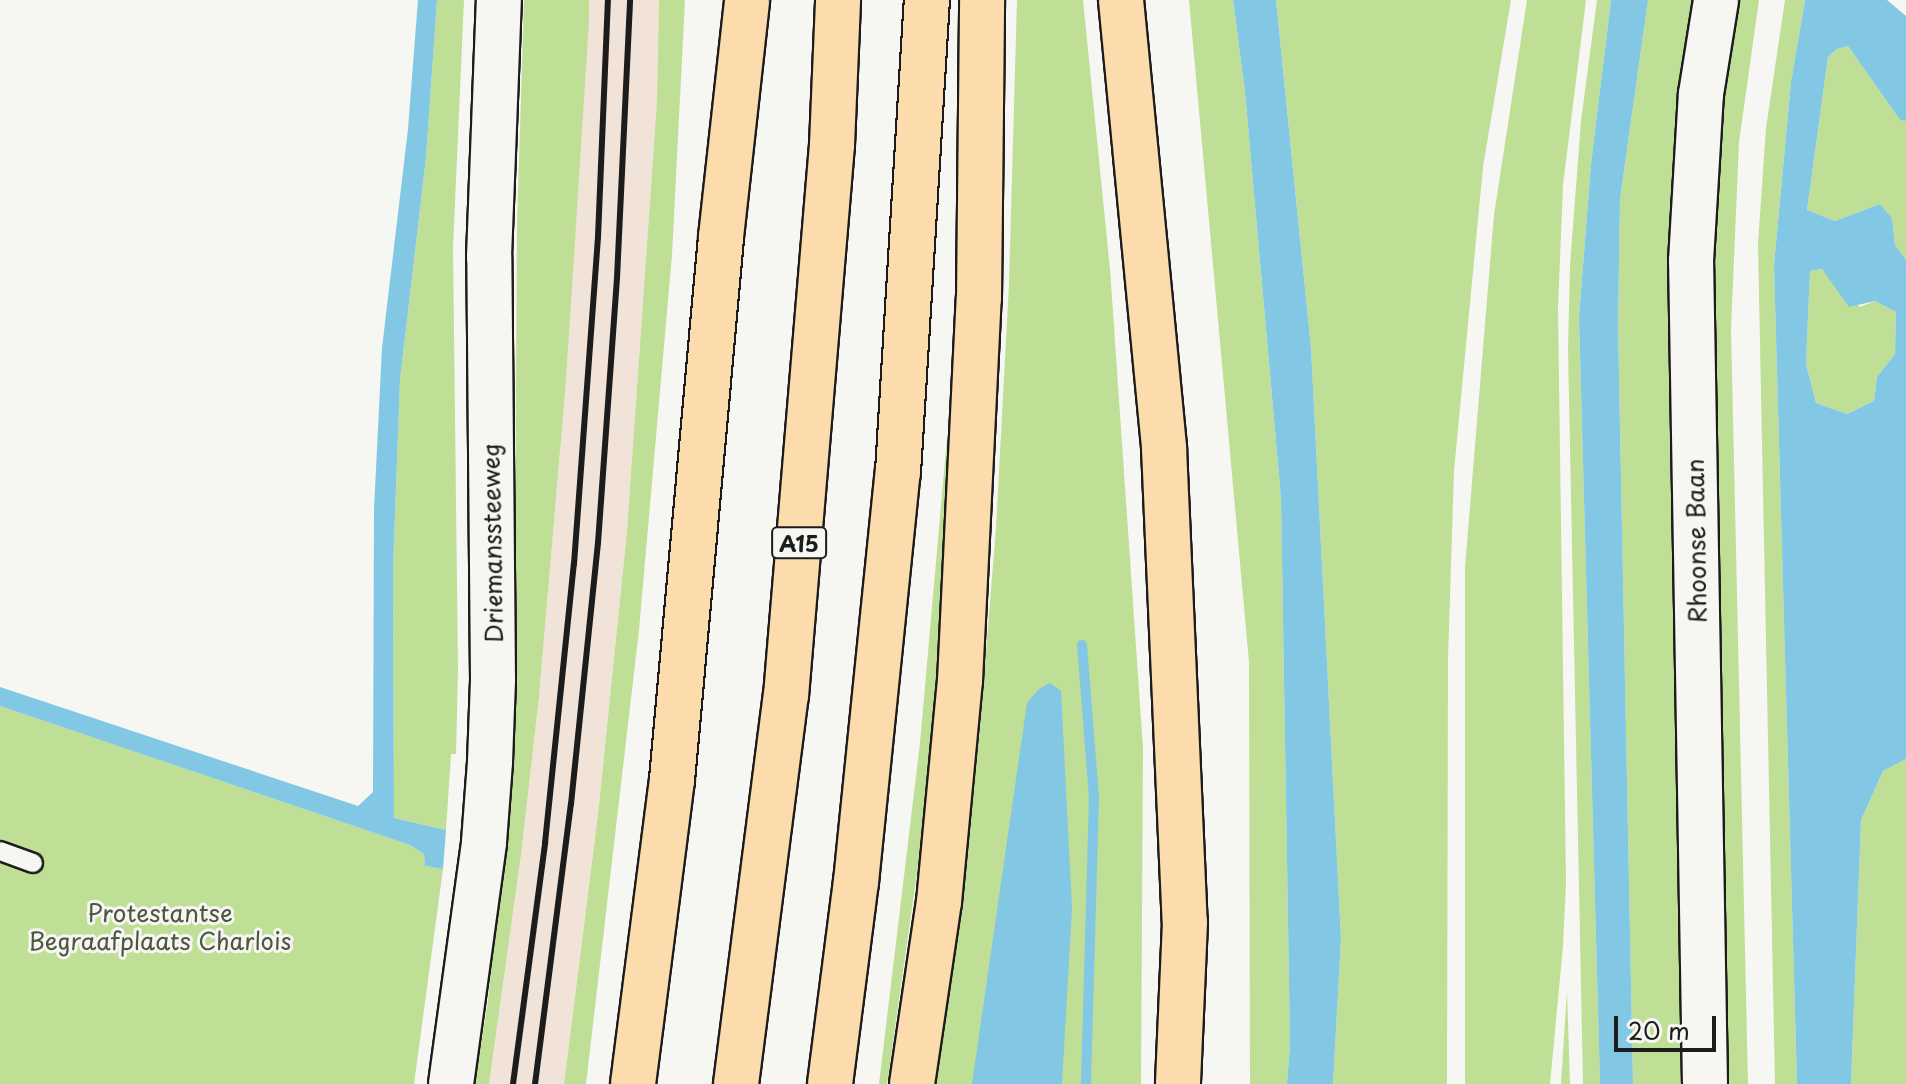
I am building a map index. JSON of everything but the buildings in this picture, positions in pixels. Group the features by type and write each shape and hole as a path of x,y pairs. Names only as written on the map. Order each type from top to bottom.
{"highway":[{"path":"721,237 724,0"},
{"path":"633,1084 672,780 721,237 747,0"},
{"name":"A15","path":"736,1084 786,696 832,145 838,0"},
{"path":"830,1084 856,882 898,472 927,0"},
{"path":"912,1084 939,902 960,681 979,298 982,0"},
{"path":"1121,0 1164,448 1185,922 1178,1084"}],"main road":[{"name":"Driemanssteeweg","path":"451,1084 482,857 490,762 493,664 489,257 499,0"},
{"name":"Rhoonse Baan","path":"1705,1084 1691,261 1701,94 1716,0"}],"lane":[{"path":"0,851 33,863"}],"shaded area":[{"path":"589,0 659,0 657,101 627,531 598,815 564,1084 489,1084 539,697 566,381"}],"green space":[{"path":"437,0 464,0 453,248 458,670 456,754 451,754 446,830 394,818 393,569 400,380 426,158"},
{"path":"524,0 589,0 589,21 566,381 539,697 489,1084 475,1084 488,1001 514,739 517,225"},
{"path":"659,0 685,0 672,255 639,630 586,1084 564,1084 598,815 627,531 657,101"},
{"path":"1017,0 1083,0 1110,269 1143,748 1141,1084 928,1084 970,764 979,740 996,528 1009,284"},
{"path":"1189,0 1233,0 1245,92 1281,498 1290,1044 1287,1084 1250,1084 1249,662"},
{"path":"1276,0 1511,0 1483,167 1454,471 1448,659 1447,1084 1333,1084 1341,939 1311,348"},
{"path":"1527,0 1586,0 1563,185 1558,308 1566,884 1563,946 1550,1084 1465,1084 1465,567 1494,215"},
{"path":"1597,0 1611,0 1591,164 1579,317 1600,1084 1583,1084 1568,349 1570,266 1581,121"},
{"path":"1648,0 1696,0 1687,1084 1633,1084 1618,326 1620,199"},
{"path":"1738,0 1759,0 1739,142 1731,329 1748,1084 1728,1084 1711,266 1720,125"},
{"path":"1785,0 1805,0 1791,82 1774,265 1797,1084 1775,1084 1758,244 1766,128"},
{"path":"1848,46 1900,120 1906,121 1906,260 1895,245 1892,218 1880,204 1835,221 1807,210 1828,57 1837,49"},
{"path":"1822,269 1860,307 1875,301 1896,312 1895,354 1877,377 1874,401 1847,414 1816,403 1806,364 1810,271"},
{"path":"967,358 957,505 925,816 887,1084 879,1084 920,743 947,438"},
{"name":"Protestantse Begraafplaats Charlois","path":"0,706 410,845 424,854 425,866 443,869 414,1084 0,1084"},
{"path":"1906,759 1906,1084 1851,1084 1861,820 1883,771"},
{"path":"1567,991 1570,1084 1561,1084"}],"water":[{"path":"418,0 437,0 426,158 400,380 393,569 394,818 446,830 443,869 425,866 424,854 410,845 0,706 0,687 358,806 373,792 374,509 382,348 408,129"},
{"path":"1233,0 1276,0 1311,348 1341,939 1333,1084 1287,1084 1290,1044 1281,498 1245,92"},
{"path":"1611,0 1648,0 1620,199 1618,326 1633,1084 1600,1084 1579,317 1591,164"},
{"path":"1805,0 1887,0 1906,16 1906,121 1900,120 1848,46 1837,49 1828,57 1807,210 1835,221 1880,204 1892,218 1895,245 1906,260 1906,759 1883,771 1861,820 1851,1084 1797,1084 1774,265 1791,82","holes":["1822,269 1849,307 1875,301 1896,312 1895,354 1877,377 1874,401 1847,414 1816,403 1806,364 1810,271"]},
{"path":"1050,683 1061,691 1072,908 1062,1084 972,1084 1027,703 1039,689"}],"waterway":[{"path":"1082,645 1094,796 1086,1084"}],"railway":[{"path":"513,1084 545,843 574,564 598,237 608,0"},
{"path":"535,1084 571,804 598,543 617,278 630,0"}]}
